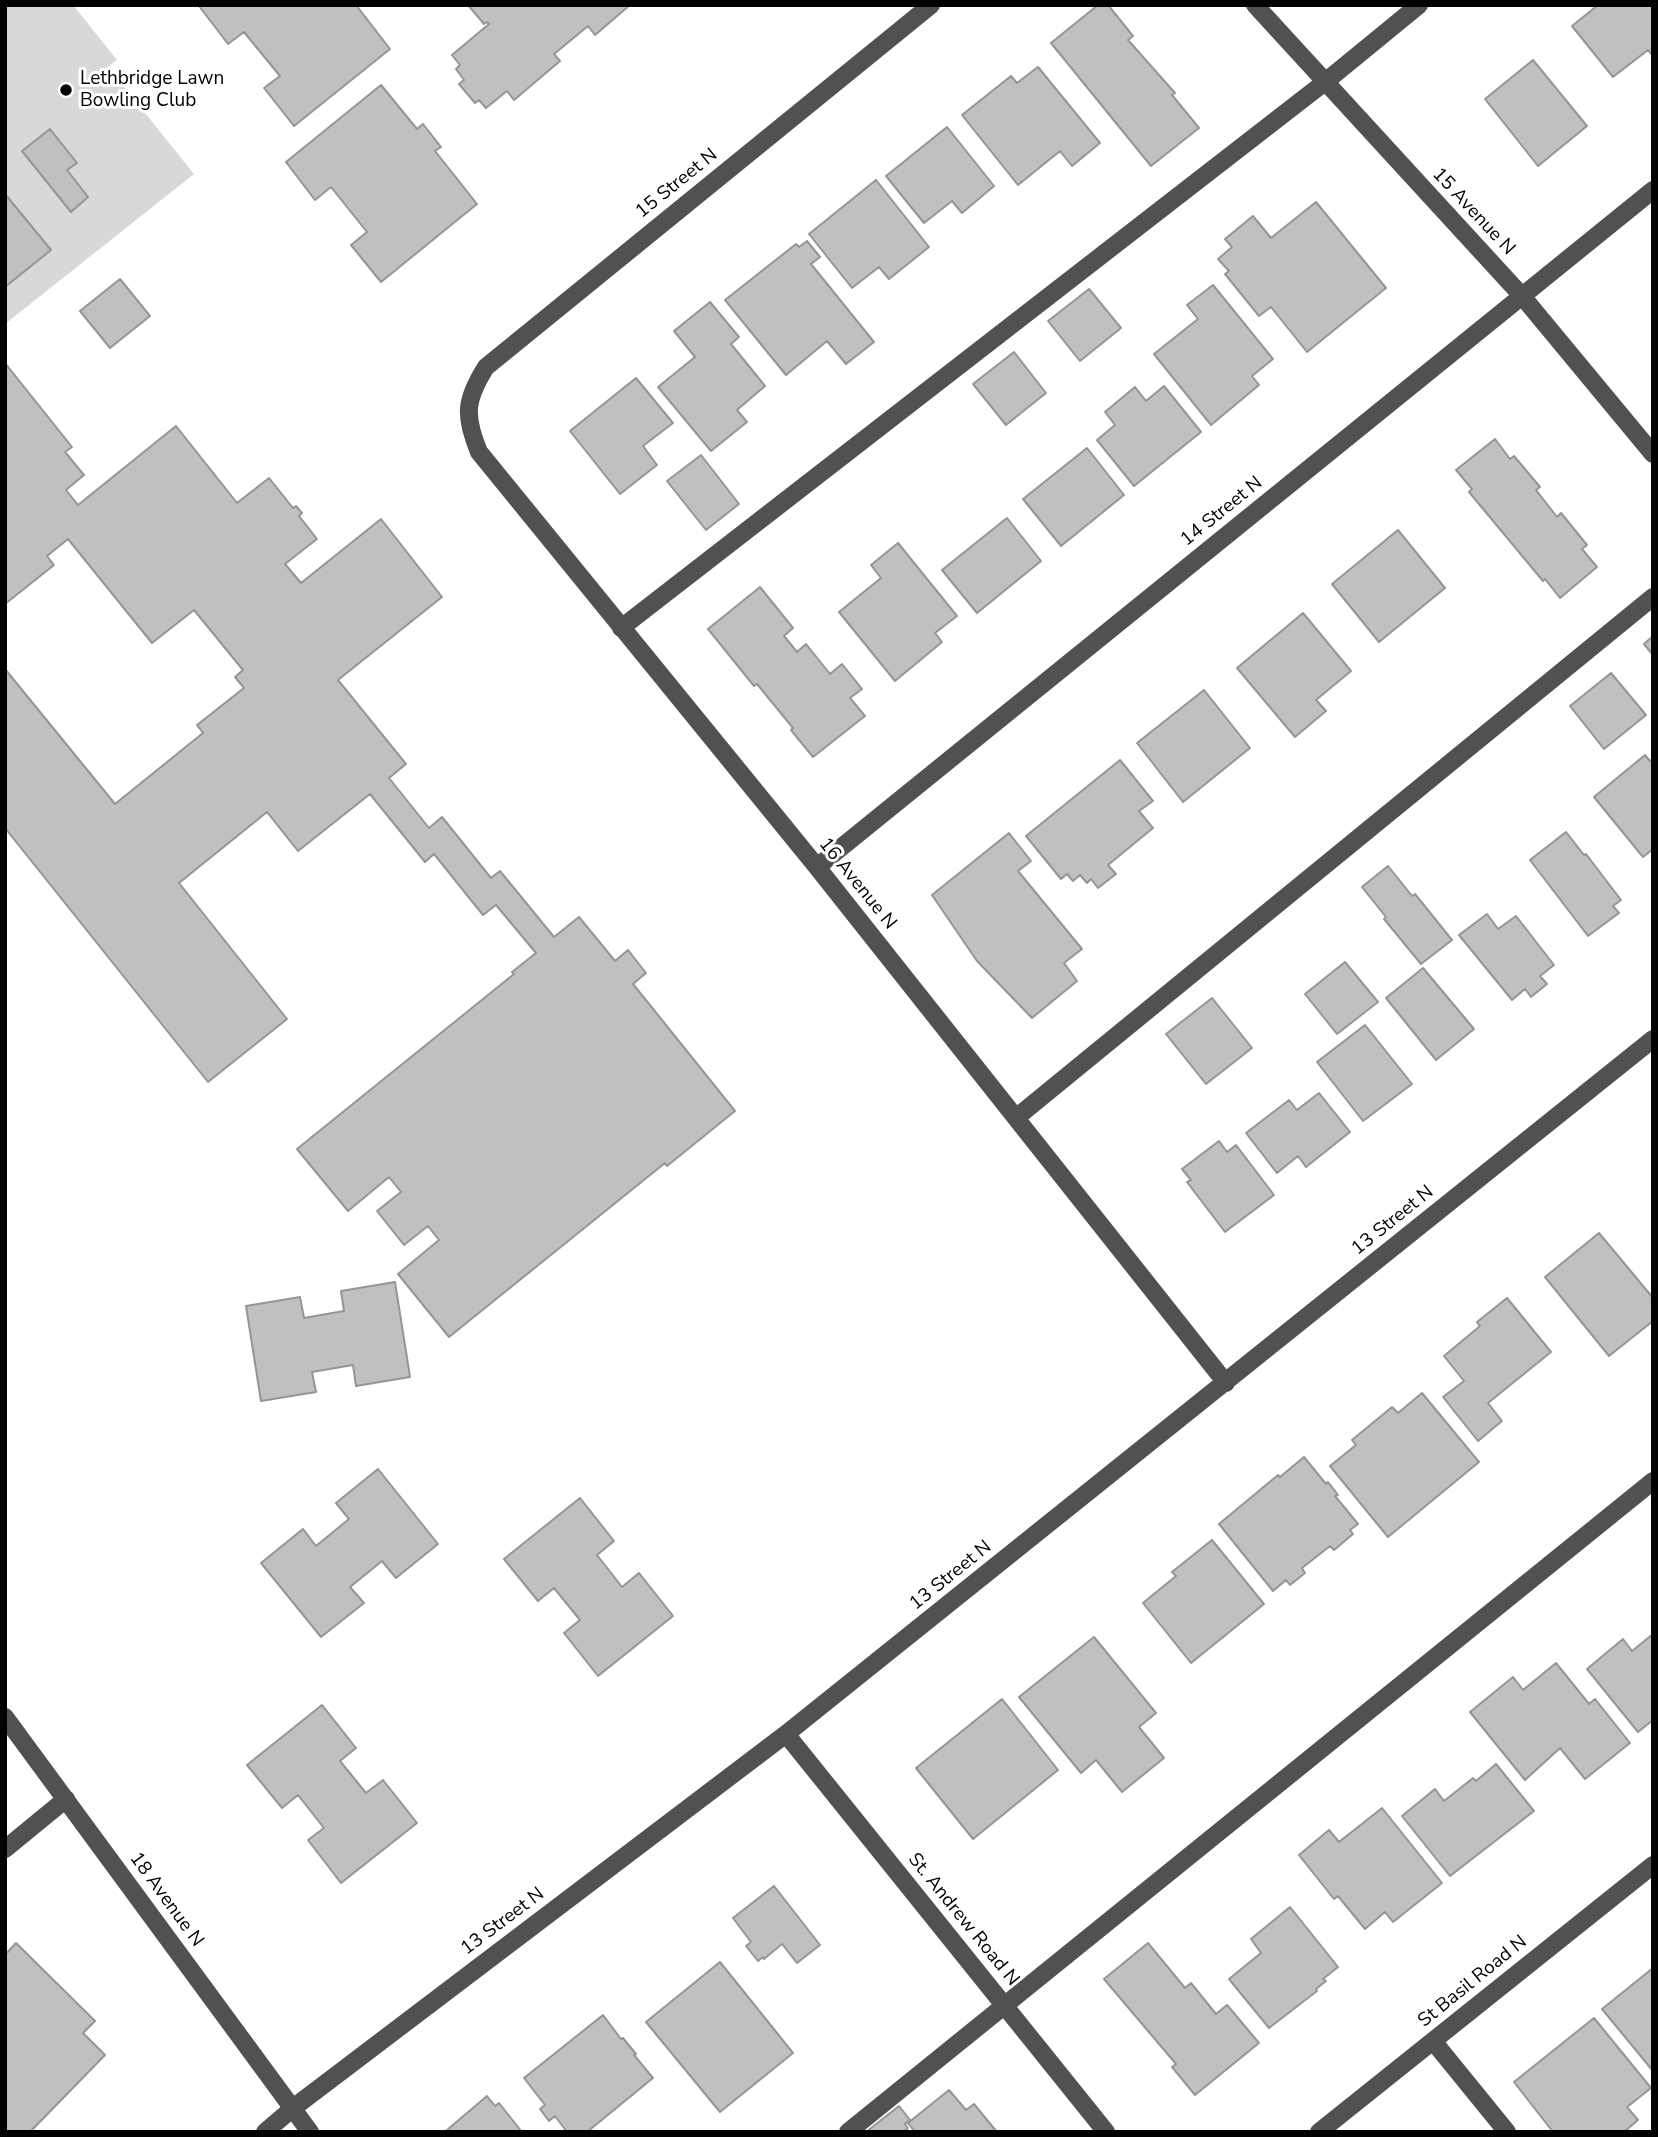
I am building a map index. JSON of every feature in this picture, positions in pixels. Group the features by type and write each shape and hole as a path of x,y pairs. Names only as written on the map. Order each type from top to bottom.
{"street":[{"name":"15 Street N","path":"469,408 474,386 486,367 931,5"},
{"name":"15 Avenue N","path":"1255,5 1522,296 1653,454"},
{"path":"621,628 1325,82 1419,5"},
{"name":"14 Street N","path":"817,867 1653,190"},
{"name":"16 Avenue N","path":"469,408 469,428 479,452 817,867 1226,1382"},
{"path":"1017,1117 1653,597"},
{"name":"13 Street N","path":"265,2132 786,1734 1653,1039"},
{"path":"848,2132 1653,1481"},
{"name":"18 Avenue N","path":"5,1717 310,2132"},
{"name":"St. Andrew Road N","path":"786,1734 1106,2132"},
{"path":"5,1849 66,1799"},
{"name":"St Basil Road N","path":"1319,2132 1653,1865"},
{"path":"1433,2041 1507,2132"}],"shaded area":[{"name":"Lethbridge Lawn Bowling Club","path":"5,5 73,5 117,60 108,67 194,174 5,324"}],"building":[{"path":"200,5 356,5 390,49 294,126 264,88 280,76 244,32 228,44"},
{"path":"468,5 630,5 595,35 588,26 554,54 560,61 514,100 507,91 486,108 479,100 475,103 459,84 464,80 456,69 460,65 452,55 489,24 484,24"},
{"path":"1098,5 1108,5 1133,36 1128,40 1175,93 1172,95 1199,128 1151,166 1051,43"},
{"path":"1598,5 1653,5 1653,56 1648,50 1613,77 1572,26"},
{"path":"1533,60 1587,126 1538,166 1485,99"},
{"path":"1038,67 1100,143 1072,166 1060,151 1018,185 962,115 1011,76 1017,83"},
{"path":"381,85 417,129 423,124 441,147 435,151 477,204 381,282 351,245 367,232 331,187 315,200 286,162"},
{"path":"947,127 994,186 962,213 952,201 924,223 886,176"},
{"path":"50,129 77,163 67,170 88,197 71,212 22,151"},
{"path":"876,180 929,247 889,279 879,267 852,288 809,234"},
{"path":"5,194 51,250 5,287"},
{"path":"1316,202 1386,288 1307,352 1271,307 1259,316 1225,274 1229,271 1218,259 1232,247 1225,239 1253,216 1271,238"},
{"path":"807,241 820,257 811,264 874,342 846,364 827,341 786,375 725,300 796,244 799,247"},
{"path":"120,279 150,316 110,348 80,311"},
{"path":"1213,285 1273,359 1252,376 1259,385 1211,425 1154,354 1198,319 1187,305"},
{"path":"1089,289 1121,328 1080,361 1048,321"},
{"path":"710,302 739,337 731,344 765,386 737,410 747,422 711,451 658,387 695,357 674,331"},
{"path":"1014,352 1046,393 1006,425 973,384"},
{"path":"5,363 72,447 65,452 84,475 66,490 78,505 176,426 237,503 269,478 293,508 296,506 302,513 299,516 317,539 285,564 301,583 381,519 442,597 338,680 406,764 389,778 429,828 442,817 491,878 500,871 554,937 579,917 615,961 628,950 646,973 633,984 735,1111 667,1166 665,1163 449,1337 398,1274 439,1240 428,1226 404,1245 377,1211 401,1192 389,1177 348,1211 297,1149 514,974 512,972 536,953 496,905 483,915 434,854 425,862 370,794 298,851 267,812 179,883 287,1019 208,1082 5,828 5,669 115,804 203,733 197,725 244,688 235,677 243,670 194,610 152,643 68,539 47,556 54,565 5,604"},
{"path":"636,378 673,423 643,446 657,465 620,494 570,431"},
{"path":"1164,386 1201,432 1134,486 1097,440 1115,425 1105,412 1135,387 1146,401"},
{"path":"1495,439 1510,459 1514,456 1540,487 1536,490 1557,517 1561,513 1587,545 1582,549 1597,567 1560,598 1469,492 1472,489 1456,470"},
{"path":"1087,448 1124,495 1061,546 1023,499"},
{"path":"701,455 739,504 706,530 667,481"},
{"path":"1007,518 1041,561 977,613 942,570"},
{"path":"1398,530 1445,588 1379,642 1332,584"},
{"path":"898,543 957,616 935,633 942,642 895,681 839,612 881,578 871,565"},
{"path":"760,587 793,628 784,636 797,652 806,644 830,674 842,664 862,689 850,698 865,716 813,757 757,684 754,686 708,629"},
{"path":"1303,613 1351,671 1316,700 1326,711 1295,737 1237,668"},
{"path":"1653,636 1653,655 1644,644"},
{"path":"1611,673 1646,715 1604,749 1570,706"},
{"path":"1204,690 1250,748 1183,802 1137,743"},
{"path":"1645,755 1650,761 1653,759 1653,849 1643,857 1594,797"},
{"path":"1120,760 1153,801 1139,811 1153,828 1108,865 1116,874 1098,888 1091,879 1087,883 1080,875 1073,881 1067,874 1061,879 1026,836"},
{"path":"1566,832 1621,900 1613,906 1619,913 1588,936 1530,860"},
{"path":"1009,833 1031,861 1018,871 1082,949 1064,963 1077,981 1032,1018 977,961 932,895"},
{"path":"1388,866 1412,896 1415,894 1452,940 1421,964 1362,887"},
{"path":"1487,914 1498,929 1516,916 1554,965 1540,976 1547,984 1531,997 1525,989 1512,1000 1459,935"},
{"path":"1345,962 1378,1002 1337,1034 1305,994"},
{"path":"1423,968 1474,1029 1436,1060 1386,998"},
{"path":"1212,998 1252,1048 1206,1084 1166,1034"},
{"path":"1365,1025 1412,1084 1363,1121 1317,1062"},
{"path":"1319,1093 1350,1132 1306,1167 1298,1156 1277,1173 1246,1133 1289,1100 1297,1110"},
{"path":"1219,1141 1227,1152 1236,1145 1274,1195 1225,1232 1187,1182 1191,1180 1182,1169"},
{"path":"1599,1233 1653,1298 1653,1321 1609,1356 1545,1277"},
{"path":"395,1282 410,1377 356,1386 353,1365 312,1372 316,1392 261,1401 246,1306 300,1297 304,1318 344,1311 341,1291"},
{"path":"1507,1298 1551,1352 1488,1403 1502,1421 1478,1441 1443,1397 1464,1381 1444,1356 1480,1326 1477,1322"},
{"path":"1422,1393 1479,1462 1388,1537 1330,1466 1356,1445 1352,1440 1392,1407 1398,1413"},
{"path":"1304,1457 1326,1484 1328,1482 1338,1495 1335,1496 1358,1524 1350,1530 1353,1534 1334,1550 1330,1546 1302,1568 1305,1573 1290,1585 1286,1580 1273,1591 1219,1524"},
{"path":"378,1469 438,1544 396,1578 382,1561 350,1587 364,1603 321,1637 261,1563 303,1529 316,1546 349,1519 336,1503"},
{"path":"580,1498 614,1541 597,1555 622,1587 639,1573 673,1616 598,1676 564,1633 580,1620 554,1588 538,1601 504,1559"},
{"path":"1212,1540 1264,1604 1191,1663 1143,1603 1176,1576 1172,1572"},
{"path":"1653,1634 1653,1720 1638,1732 1587,1669 1623,1639 1632,1651"},
{"path":"1094,1637 1156,1713 1139,1727 1164,1758 1122,1792 1096,1760 1081,1773 1019,1697"},
{"path":"1556,1663 1589,1704 1595,1699 1630,1743 1585,1779 1560,1748 1525,1780 1470,1712 1513,1677 1523,1690"},
{"path":"1002,1699 1058,1770 973,1839 916,1768"},
{"path":"322,1705 356,1748 340,1761 366,1793 383,1780 417,1823 341,1883 308,1840 324,1828 298,1795 282,1808 247,1765"},
{"path":"1496,1764 1534,1811 1450,1876 1402,1816 1435,1789 1444,1801 1473,1778 1476,1781"},
{"path":"1382,1808 1442,1883 1393,1922 1385,1912 1365,1929 1338,1896 1334,1899 1299,1855 1329,1830 1339,1842"},
{"path":"774,1886 820,1945 797,1963 782,1944 758,1961 746,1946 751,1942 733,1918"},
{"path":"1290,1907 1338,1967 1323,1979 1326,1981 1317,1991 1269,2028 1229,1979 1261,1953 1251,1939"},
{"path":"16,1943 95,2021 83,2033 105,2055 30,2132 5,2132 5,1955"},
{"path":"1148,1943 1185,1988 1191,1983 1216,2014 1227,2005 1259,2043 1195,2095 1172,2067 1176,2064 1104,1979"},
{"path":"720,1962 793,2053 720,2112 646,2022"},
{"path":"1653,1968 1653,2071 1602,2009"},
{"path":"603,2015 653,2078 587,2132 567,2132 555,2116 549,2121 540,2109 545,2105 524,2078"},
{"path":"1594,2018 1651,2088 1627,2107 1638,2120 1624,2132 1553,2132 1514,2082"},
{"path":"949,2090 966,2110 974,2104 997,2132 915,2132 908,2123"},
{"path":"487,2096 495,2106 499,2103 522,2132 448,2132 447,2130"},
{"path":"899,2106 910,2120 905,2124 908,2128 903,2132 866,2132"}],"place":[{"name":"Lethbridge Lawn Bowling Club","path":"66,90"}]}
